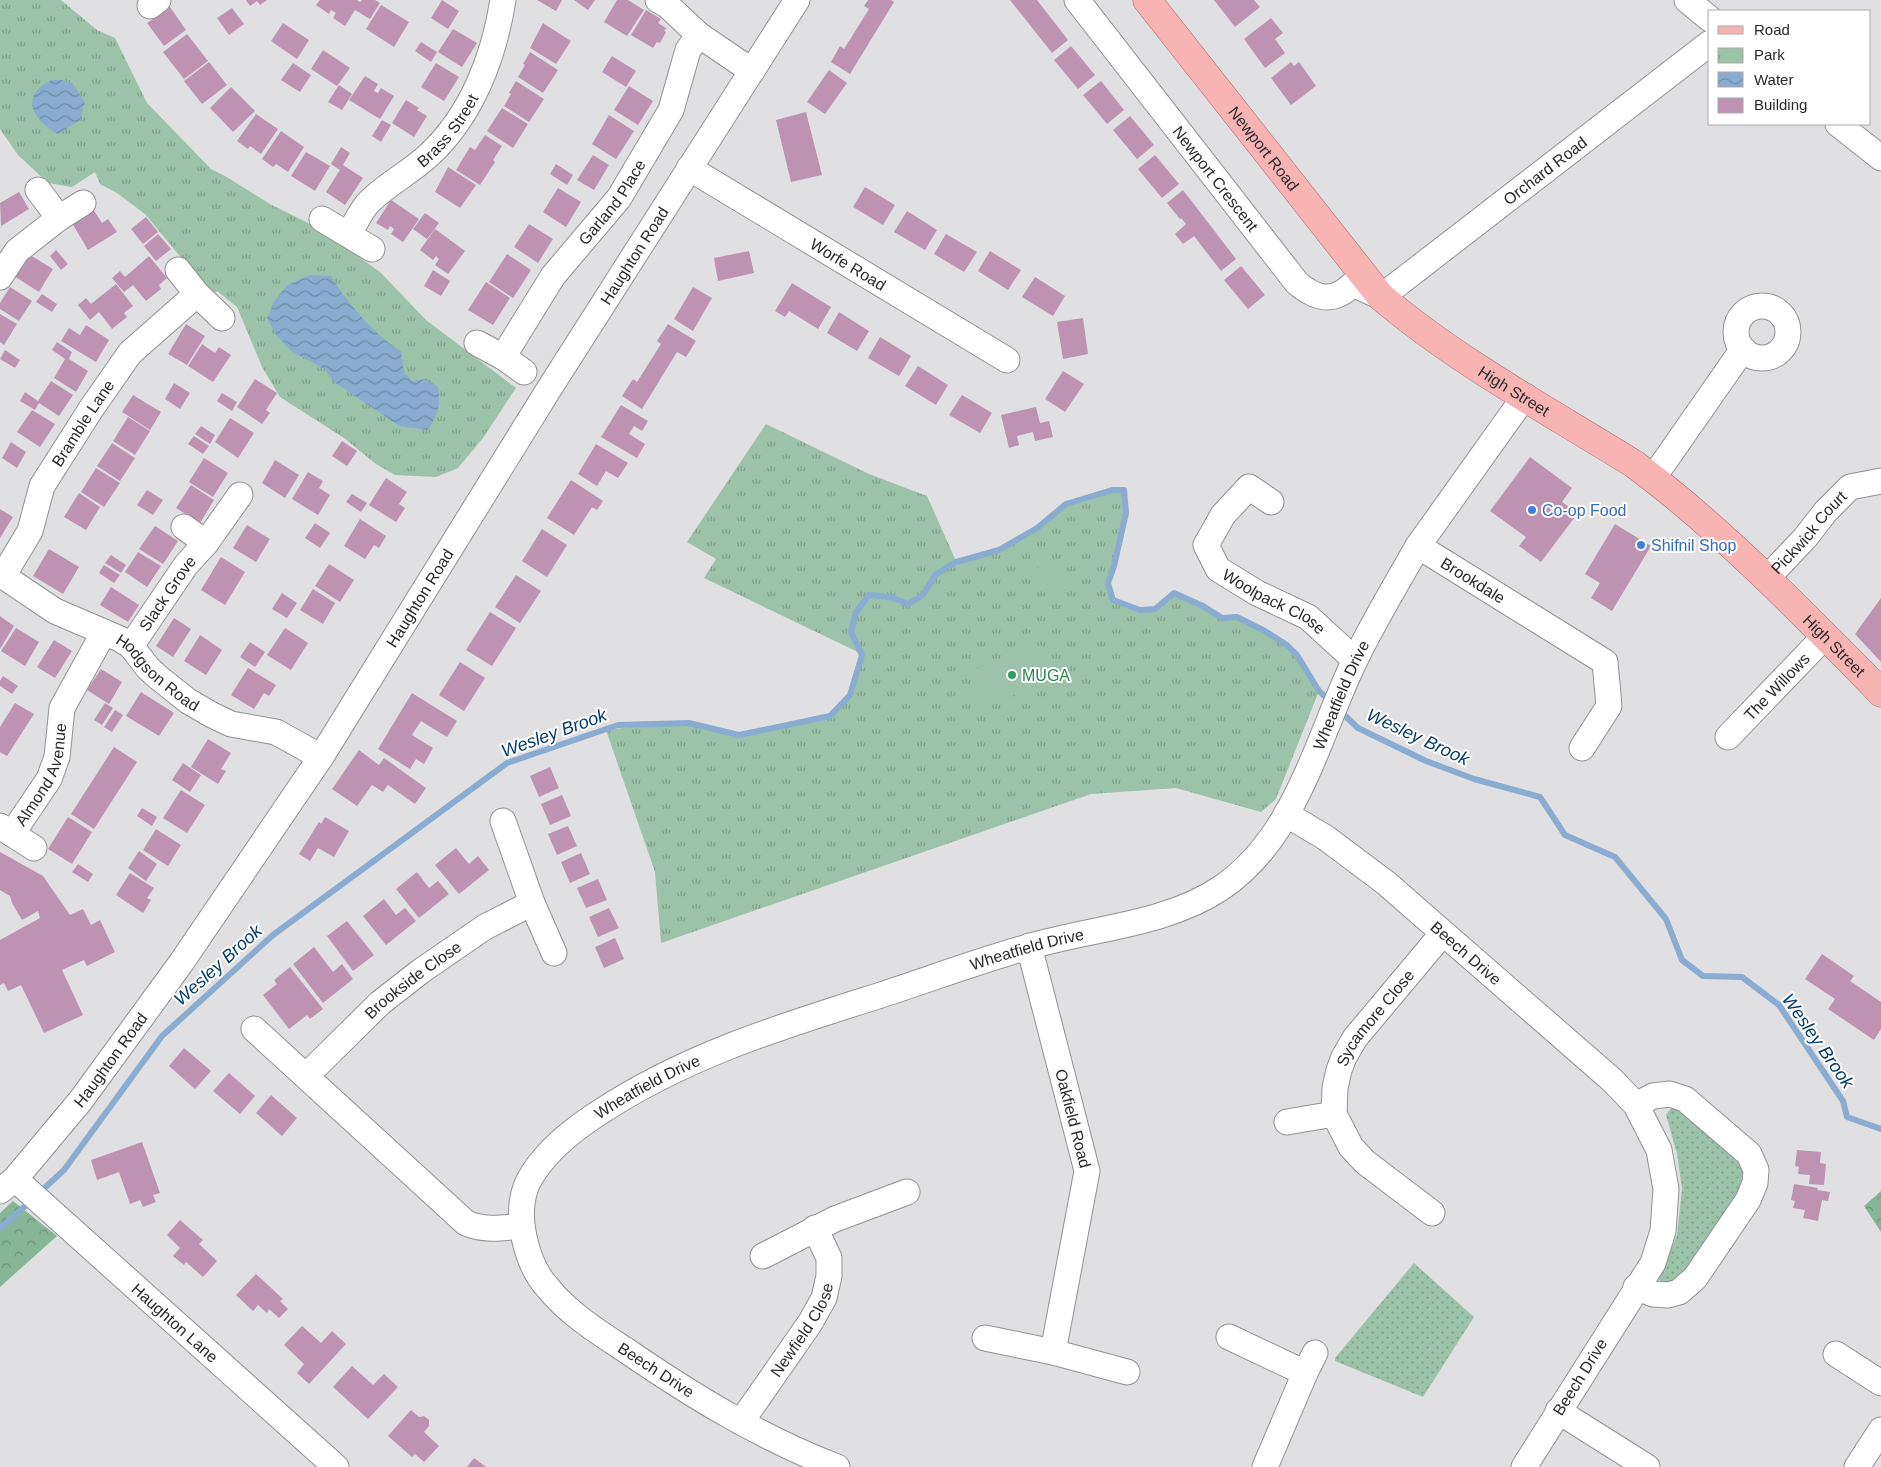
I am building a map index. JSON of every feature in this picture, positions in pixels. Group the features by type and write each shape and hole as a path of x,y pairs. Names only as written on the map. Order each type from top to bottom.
{"main road":[{"name":"Newport Road","path":"1147,0 1381,297"},
{"name":"High Street","path":"1381,297 1414,326 1634,464 1688,505 1767,578 1881,693"}],"street":[{"name":"Brass Street","path":"349,234 368,203 429,155 456,126 484,72 499,22 503,0"},
{"path":"658,0 667,5 698,35 752,71"},
{"name":"Haughton Road","path":"7,1185 82,1100 181,963 321,757 554,381 797,0"},
{"name":"Newport Crescent","path":"1078,0 1297,283 1311,294 1320,297 1335,296 1353,284 1381,297"},
{"path":"1687,0 1708,17"},
{"name":"Garland Place","path":"503,357 553,276 619,198 670,110 688,50 698,35"},
{"name":"Orchard Road","path":"1381,297 1708,45"},
{"path":"1839,125 1881,158"},
{"name":"Worfe Road","path":"689,168 1007,360"},
{"path":"38,190 58,218"},
{"path":"0,277 17,251 58,218 83,203"},
{"path":"322,218 372,249"},
{"path":"178,270 197,294 222,318"},
{"name":"Bramble Lane","path":"2,575 30,531 42,486 130,352 197,294"},
{"path":"477,343 503,357 524,372"},
{"path":"1653,478 1743,349"},
{"path":"1418,546 1525,396"},
{"name":"Pickwick Court","path":"1767,578 1805,538 1826,510 1850,487 1881,481"},
{"name":"Woolpack Close","path":"1271,502 1249,487 1223,515 1206,545 1218,569 1257,593 1308,617 1355,660"},
{"name":"Slack Grove","path":"131,646 186,565 206,543 240,495"},
{"name":"Slack Grove","path":"184,526 206,543"},
{"name":"Wheatfield Drive","path":"522,1226 522,1202 527,1184 560,1142 617,1100 660,1076 710,1052 774,1029 1030,946 1162,914 1194,904 1241,873 1265,846 1286,814 1309,771 1355,660 1418,546"},
{"name":"Brookdale","path":"1418,546 1605,662 1609,706 1582,748"},
{"name":"Hodgson Road","path":"2,575 55,611 131,646 148,668 159,678 188,701 212,716 231,724 276,732 321,757"},
{"name":"Almond Avenue","path":"34,848 6,830 50,779 57,757 62,708 104,632"},
{"name":"The Willows","path":"1728,737 1825,636"},
{"name":"Beech Drive","path":"1286,814 1326,838 1378,877 1612,1080 1636,1105 1659,1150 1666,1189 1663,1231 1653,1263 1636,1287 1524,1467"},
{"path":"503,821 532,903 554,953"},
{"name":"Brookside Close","path":"306,1076 380,1003 421,971 485,927 532,903"},
{"name":"Sycamore Close","path":"1432,1213 1365,1162 1351,1147 1334,1114 1335,1088 1339,1070 1355,1038 1443,933"},
{"name":"Oakfield Road","path":"1030,946 1087,1171 1052,1352"},
{"path":"254,1029 466,1223 478,1228 490,1229 522,1226"},
{"path":"1636,1105 1653,1096 1670,1094 1685,1099 1749,1154 1756,1170 1755,1182 1748,1200 1695,1278 1679,1292 1668,1295 1652,1294 1636,1287"},
{"path":"1287,1122 1334,1114"},
{"name":"Haughton Lane","path":"7,1185 45,1206 336,1467"},
{"path":"763,1256 834,1219 907,1192"},
{"name":"Beech Drive","path":"522,1226 526,1248 535,1271 548,1289 565,1306 601,1334 642,1362 741,1422 812,1457 837,1467"},
{"name":"Newfield Close","path":"741,1422 810,1323 824,1298 829,1276 830,1258 815,1228"},
{"path":"985,1338 1052,1352 1127,1372"},
{"path":"1229,1338 1310,1363 1265,1467"},
{"path":"1836,1354 1881,1383"},
{"path":"1558,1411 1647,1467"},
{"path":"1857,1467 1881,1430"}],"green space":[{"path":"0,0 61,0 97,30 115,38 147,103 211,169 270,204 308,223 351,251 381,273 426,320 516,388 483,438 458,468 436,477 395,475 376,464 344,438 280,397 262,367 237,307 217,291 212,295 145,214 117,193 100,184 95,172 72,187 48,183 18,155 0,129"},
{"path":"766,424 869,474 927,496 956,561 999,550 1037,528 1066,504 1112,490 1124,490 1126,513 1114,566 1108,583 1113,600 1140,610 1155,609 1174,593 1203,606 1222,618 1237,617 1265,631 1297,655 1319,691 1276,799 1261,812 1176,788 1091,794 661,943 655,872 606,730 655,724 689,723 739,735 830,716 850,695 862,654 704,578 716,559 687,542"},
{"path":"1050,556 1070,577 1049,593 1031,575"},
{"name":"MUGA","path":"1041,645 1054,680 980,707 970,671"},
{"path":"1673,1106 1710,1133 1735,1158 1742,1171 1744,1188 1680,1280 1668,1285 1658,1279 1677,1235 1682,1189 1677,1154 1666,1115"},
{"path":"1881,1191 1881,1232 1864,1206"},
{"path":"13,1201 57,1236 0,1287 0,1213"},
{"path":"1414,1263 1474,1317 1423,1397 1335,1361 1335,1358"}],"water":[{"path":"52,80 72,83 85,102 80,120 58,134 36,115 32,100 41,86"},
{"path":"310,275 331,276 362,318 382,337 401,351 404,372 412,381 426,379 438,387 438,409 428,430 399,426 333,381 325,369 292,352 276,335 267,318 274,302 287,285"}],"building":[{"path":"246,0 267,0 260,5 257,1 250,6"},
{"path":"320,0 357,0 360,2 362,0 375,0 380,3 370,19 355,10 345,26 333,18 336,13 331,10 329,14 316,5"},
{"path":"442,0 459,11 448,29 431,18"},
{"path":"537,0 562,0 556,11"},
{"path":"574,0 595,0 588,10"},
{"path":"617,0 628,0 644,10 627,36 604,22"},
{"path":"868,0 891,0 894,2 850,74 831,62 840,46 844,49 869,9 864,6"},
{"path":"1010,0 1037,0 1068,40 1052,53"},
{"path":"1214,0 1254,0 1260,7 1235,27"},
{"path":"381,5 409,22 394,47 366,29"},
{"path":"170,7 186,30 164,46 147,23"},
{"path":"232,8 244,24 229,35 217,18"},
{"path":"646,10 661,19 658,23 666,28 660,43 657,42 653,48 631,35"},
{"path":"1271,18 1283,33 1275,39 1285,53 1265,68 1244,39"},
{"path":"283,23 309,40 297,59 271,41"},
{"path":"543,23 571,41 556,64 530,48"},
{"path":"453,29 477,43 462,67 438,52"},
{"path":"187,34 208,61 184,79 163,52"},
{"path":"421,42 437,52 431,62 415,51"},
{"path":"1071,46 1095,75 1078,89 1054,60"},
{"path":"323,50 350,68 337,86 311,69"},
{"path":"530,52 558,70 543,93 518,77"},
{"path":"612,56 636,71 626,87 602,72"},
{"path":"209,62 227,85 202,104 184,81"},
{"path":"1291,62 1294,66 1299,62 1316,86 1291,105 1271,78"},
{"path":"293,63 311,75 300,92 281,80"},
{"path":"436,63 459,77 444,101 421,87"},
{"path":"829,70 847,83 825,114 807,102"},
{"path":"365,76 378,84 374,91 378,93 381,88 394,96 380,119 349,100"},
{"path":"516,81 544,99 529,122 504,106"},
{"path":"1101,81 1124,110 1107,124 1083,95"},
{"path":"339,85 352,94 342,110 328,102"},
{"path":"629,86 653,101 638,125 614,110"},
{"path":"231,87 255,111 233,132 210,108"},
{"path":"406,100 419,108 417,110 427,116 414,137 392,123"},
{"path":"502,108 528,124 513,148 487,131"},
{"path":"806,112 822,175 791,182 776,120"},
{"path":"256,114 278,129 261,154 250,146 248,149 237,141"},
{"path":"609,115 634,131 616,159 592,144"},
{"path":"1130,116 1154,145 1137,159 1113,130"},
{"path":"382,120 391,125 381,142 372,136"},
{"path":"281,131 304,147 288,172 276,164 273,167 262,159"},
{"path":"485,135 502,146 493,160 495,162 480,185 456,170 470,147 475,150"},
{"path":"341,147 350,153 340,170 331,164"},
{"path":"306,152 330,166 315,191 291,176"},
{"path":"593,155 609,165 594,190 577,180"},
{"path":"1155,155 1179,184 1162,198 1138,169"},
{"path":"556,164 573,175 567,185 550,174"},
{"path":"343,165 363,178 345,205 326,192"},
{"path":"448,167 476,185 460,208 435,192"},
{"path":"865,187 895,205 883,225 853,207"},
{"path":"558,188 581,202 566,227 543,212"},
{"path":"1183,190 1236,259 1221,271 1194,236 1183,244 1175,234 1186,224 1167,203"},
{"path":"19,192 29,209 1,226 0,203"},
{"path":"391,200 419,219 403,242 391,234 394,229 390,226 388,230 376,223"},
{"path":"93,209 102,223 108,219 117,232 88,250 72,223"},
{"path":"907,211 937,230 925,250 894,232"},
{"path":"425,213 439,223 427,239 413,229"},
{"path":"146,217 158,232 143,244 131,229"},
{"path":"529,224 553,239 538,263 514,247"},
{"path":"435,229 465,251 448,274 435,265 439,259 436,256 433,260 420,250"},
{"path":"158,234 171,249 156,261 144,246"},
{"path":"946,234 977,252 964,272 934,254"},
{"path":"56,250 68,264 61,270 50,256"},
{"path":"749,251 754,273 718,281 714,258"},
{"path":"990,251 1021,270 1008,290 978,271"},
{"path":"507,254 531,270 513,298 489,282"},
{"path":"30,255 53,269 39,292 14,276 20,265 23,267"},
{"path":"149,256 167,278 159,285 161,289 146,301 133,285 124,292 112,278 120,271 125,277"},
{"path":"1241,266 1265,295 1248,309 1224,280"},
{"path":"433,270 450,281 441,296 424,286"},
{"path":"1035,277 1065,296 1053,316 1022,297"},
{"path":"486,282 510,298 493,325 468,310"},
{"path":"792,283 831,307 818,329 789,311 785,317 775,311"},
{"path":"116,284 133,306 124,313 127,317 112,329 99,312 90,320 78,305 86,298 91,304"},
{"path":"10,287 32,301 19,321 0,309 0,303"},
{"path":"693,287 712,298 693,331 674,319"},
{"path":"42,294 57,304 52,312 36,302"},
{"path":"839,312 869,331 857,351 827,333"},
{"path":"0,314 17,324 4,345 0,342"},
{"path":"1083,318 1088,354 1063,359 1057,322"},
{"path":"186,324 205,336 187,365 168,354"},
{"path":"668,324 696,341 686,357 677,352 642,409 622,396 633,379 637,382 661,344 657,341"},
{"path":"86,325 109,340 96,362 61,341 69,328 80,335"},
{"path":"880,337 911,356 899,376 868,358"},
{"path":"57,342 72,352 69,359 88,371 76,392 54,378 65,359 52,350"},
{"path":"202,344 215,353 219,347 231,355 213,382 188,366"},
{"path":"5,350 20,360 15,368 0,359"},
{"path":"918,366 948,385 936,405 905,386"},
{"path":"1063,371 1084,384 1065,412 1045,399"},
{"path":"255,379 277,393 266,410 270,413 262,424 237,407"},
{"path":"51,381 73,395 59,416 39,403 35,410 20,401 25,392 38,401"},
{"path":"174,383 190,393 180,409 165,399"},
{"path":"222,393 237,402 232,411 217,401"},
{"path":"133,395 161,412 150,430 122,412"},
{"path":"962,395 992,413 980,433 949,415"},
{"path":"621,405 648,421 642,431 634,426 629,434 645,444 637,458 601,437"},
{"path":"1036,407 1040,423 1049,421 1053,437 1035,441 1033,432 1017,436 1019,445 1009,448 1001,415"},
{"path":"32,410 55,424 40,447 17,432"},
{"path":"128,417 150,431 135,455 113,441"},
{"path":"230,418 254,433 238,458 215,442"},
{"path":"201,426 215,435 210,444 195,434"},
{"path":"194,436 209,446 203,454 188,444"},
{"path":"342,441 357,451 347,466 332,456"},
{"path":"11,442 26,452 17,468 2,458"},
{"path":"112,443 135,458 120,481 97,466"},
{"path":"596,444 628,463 618,478 606,471 597,486 578,474"},
{"name":"Co-op Food","path":"1530,457 1572,488 1562,502 1578,513 1541,562 1519,546 1526,537 1490,511"},
{"path":"204,458 228,473 213,497 189,482"},
{"path":"275,460 299,475 285,498 262,483"},
{"path":"96,468 120,483 104,507 81,492"},
{"path":"308,472 323,481 319,488 330,495 318,515 292,499"},
{"path":"386,478 407,492 399,504 405,508 396,522 369,505"},
{"path":"571,480 603,501 597,510 592,507 574,535 547,518"},
{"path":"191,485 214,500 200,523 176,508"},
{"path":"147,490 163,500 153,515 137,505"},
{"path":"79,493 100,507 86,530 64,517"},
{"path":"352,494 367,503 361,512 346,502"},
{"path":"0,509 13,517 0,538"},
{"path":"360,519 386,536 379,548 374,545 365,559 344,546"},
{"path":"315,523 330,533 320,548 305,538"},
{"path":"1615,524 1651,546 1612,611 1591,598 1600,583 1585,574"},
{"path":"247,525 270,539 256,562 233,548"},
{"path":"155,526 178,541 163,564 139,549"},
{"path":"542,529 567,545 547,577 522,561"},
{"path":"49,549 79,567 63,594 33,576"},
{"path":"138,552 161,566 147,587 125,572"},
{"path":"111,555 126,565 121,573 105,563"},
{"path":"221,557 245,572 225,605 201,590"},
{"path":"329,564 354,580 340,602 315,586"},
{"path":"104,565 120,575 114,583 99,573"},
{"path":"516,575 541,591 520,623 495,607"},
{"path":"111,587 139,605 128,622 100,605"},
{"path":"313,589 335,603 323,624 300,610"},
{"path":"282,593 297,603 287,618 272,609"},
{"path":"1881,598 1881,662 1855,634"},
{"path":"490,612 516,628 492,666 466,650"},
{"path":"0,616 14,626 0,649"},
{"path":"174,618 191,629 173,657 156,646"},
{"path":"16,628 39,642 25,666 1,651"},
{"path":"285,628 308,643 291,670 267,655"},
{"path":"200,635 222,650 206,675 184,661"},
{"path":"54,640 72,651 55,678 37,667"},
{"path":"250,642 265,652 255,667 240,657"},
{"path":"460,662 485,678 464,711 439,695"},
{"path":"248,668 276,685 269,696 264,693 254,709 231,695"},
{"path":"101,669 122,682 109,704 87,690"},
{"path":"3,676 18,686 12,694 0,686"},
{"path":"141,692 174,713 159,736 126,716"},
{"path":"412,693 457,721 447,737 421,721 412,735 433,748 424,764 416,759 410,769 378,749"},
{"path":"15,703 34,714 7,756 0,752 0,727"},
{"path":"105,703 113,708 102,725 94,720"},
{"path":"115,710 123,715 112,732 104,727"},
{"path":"208,739 231,753 221,769 226,771 218,784 191,767"},
{"path":"114,747 137,762 94,829 71,814"},
{"path":"359,750 379,765 384,758 426,788 415,804 388,785 383,792 372,785 357,806 332,789"},
{"path":"183,763 201,775 190,792 172,780"},
{"path":"550,767 559,788 539,797 530,776"},
{"path":"181,790 205,805 187,833 163,818"},
{"path":"562,795 571,816 550,825 541,804"},
{"path":"142,808 157,817 152,826 137,816"},
{"path":"68,817 92,832 72,864 48,849"},
{"path":"325,817 349,831 334,857 318,848 310,861 299,854 319,822 321,824"},
{"path":"568,826 577,846 557,855 548,834"},
{"path":"156,829 181,845 168,866 143,850"},
{"path":"456,848 469,864 478,856 489,870 459,894 435,865"},
{"path":"139,851 157,864 146,881 128,868"},
{"path":"0,852 43,876 70,915 83,909 91,925 100,920 115,952 87,966 84,960 62,970 83,1015 44,1033 21,985 8,991 4,983 0,985 0,940 40,918 38,911 22,920 10,896 0,890"},
{"path":"581,853 590,874 570,883 561,862"},
{"path":"78,864 93,874 88,882 72,872"},
{"path":"417,872 429,888 438,881 449,894 419,918 396,889"},
{"path":"130,873 154,888 147,898 151,900 143,913 116,895"},
{"path":"598,879 607,900 586,908 577,888"},
{"path":"384,899 396,915 405,908 416,921 386,945 363,916"},
{"path":"609,908 619,928 598,937 589,917"},
{"path":"347,921 374,955 353,971 327,936"},
{"path":"615,938 624,959 604,968 595,947"},
{"path":"314,947 333,972 342,964 353,979 323,1003 293,964"},
{"path":"1822,954 1854,976 1850,981 1881,1002 1881,1029 1874,1040 1828,1009 1835,999 1805,979"},
{"path":"290,967 323,1009 310,1019 307,1015 289,1029 263,995 277,984 274,980"},
{"path":"184,1048 211,1071 195,1089 169,1066"},
{"path":"229,1073 255,1096 240,1114 213,1091"},
{"path":"271,1095 297,1118 282,1136 256,1113"},
{"path":"142,1142 160,1193 153,1195 156,1202 143,1207 140,1200 130,1204 119,1172 97,1180 91,1160"},
{"path":"1797,1150 1821,1152 1820,1163 1826,1164 1824,1185 1809,1184 1810,1175 1798,1174 1799,1167 1795,1166"},
{"path":"1794,1184 1830,1192 1828,1201 1822,1200 1818,1221 1803,1218 1805,1210 1793,1208 1795,1201 1791,1200"},
{"path":"180,1220 203,1240 199,1244 217,1261 203,1277 186,1262 184,1265 173,1256 180,1248 167,1235"},
{"path":"256,1274 283,1299 280,1301 288,1309 279,1318 269,1309 267,1313 258,1305 253,1311 236,1295"},
{"path":"302,1326 321,1343 332,1331 346,1344 309,1384 297,1373 304,1364 284,1345"},
{"path":"352,1366 373,1385 384,1374 398,1387 368,1419 333,1387"},
{"path":"411,1410 419,1417 424,1416 429,1420 429,1426 424,1432 439,1446 424,1462 415,1454 412,1457 388,1436"},
{"path":"474,1458 486,1467 467,1467"}],"waterway":[{"name":"Wesley Brook","path":"38,1194 64,1170 162,1036 273,935 507,763 618,725 689,723 739,735 830,716 850,695 862,655 851,632 856,612 869,595 890,597 908,604 923,595 935,575 956,562 999,550 1037,528 1066,504 1112,490 1124,490 1126,513 1114,566 1108,583 1113,600 1140,610 1155,609 1174,593 1203,606 1222,618 1237,617 1287,645 1297,655 1319,691 1331,702"},
{"name":"Wesley Brook","path":"1340,711 1358,728 1426,761 1474,779 1540,797 1565,835 1615,857 1666,919 1682,960 1703,976 1742,977 1779,1005 1843,1101 1847,1117 1881,1129"},
{"name":"Wesley Brook","path":"0,1228 31,1201"}],"place":[{"name":"Co-op Food","path":"1532,510"},
{"name":"Shifnil Shop","path":"1641,545"},
{"name":"MUGA","path":"1012,675"}]}
